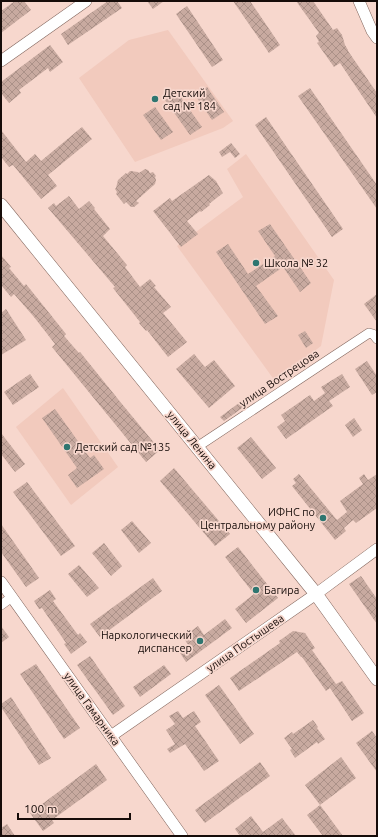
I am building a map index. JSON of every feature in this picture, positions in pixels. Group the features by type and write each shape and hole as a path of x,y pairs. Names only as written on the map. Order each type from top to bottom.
{"main road":[{"name":"улица Ленина","path":"1,205 316,594 377,680"}],"street":[{"path":"1,61 86,1"},
{"path":"359,1 372,31 377,38"},
{"name":"улица Вострецова","path":"197,447 370,333 376,337"},
{"name":"улица Постышева","path":"110,736 316,594 377,549"},
{"name":"улица Гамарника","path":"1,582 182,836"},
{"path":"1,605 12,597"}],"shaded area":[{"name":"Детский сад № 184","path":"168,30 233,121 223,128 135,162 79,78 129,40"},
{"name":"Школа № 32","path":"246,154 334,280 321,346 275,381 177,246 243,197 227,169"},
{"name":"Детский сад №135","path":"63,388 118,467 71,505 16,427"}],"building":[{"path":"15,1 24,1 31,10 1,33 1,11"},
{"path":"108,1 117,1 122,8 68,45 61,34"},
{"path":"147,1 164,1 153,9"},
{"path":"233,1 250,1 280,45 269,53"},
{"path":"296,1 313,1 333,30 337,28 342,35 348,51 377,93 377,118 340,63 334,67 317,43 319,42 316,36 319,33"},
{"path":"187,6 223,60 212,67 176,14"},
{"path":"50,45 63,62 50,72 48,68 19,90 21,93 9,103 1,93 1,82"},
{"path":"207,87 224,112 212,120 195,95"},
{"path":"310,88 377,185 377,209 298,96"},
{"path":"177,92 202,127 190,135 165,100"},
{"path":"155,107 173,132 161,140 143,115"},
{"path":"266,117 343,229 332,237 255,125"},
{"path":"82,127 92,139 48,175 57,186 41,199 13,165 9,167 1,157 1,130 26,162 35,154 41,161"},
{"path":"231,143 240,154 235,158 230,152 222,157 219,152"},
{"path":"145,169 150,173 153,172 156,176 155,184 136,201 139,203 134,207 131,207 126,202 124,204 116,194 117,192 115,189 118,180 130,171 139,173"},
{"path":"209,175 216,181 223,193 201,212 200,211 187,221 198,234 181,247 153,211 170,198 172,201"},
{"path":"69,196 79,209 89,201 110,229 103,236 127,265 125,267 140,287 150,279 156,286 154,287 171,307 163,313 187,342 168,357 147,330 146,331 139,323 140,322 113,288 115,287 48,208 54,203 56,206"},
{"path":"270,224 311,283 300,292 283,267 256,286 278,316 265,324 216,252 228,244 248,274 275,256 258,231"},
{"path":"1,255 11,267 9,268 24,286 26,284 66,334 64,336 79,353 80,352 160,450 146,462 52,347 55,344 34,317 14,294 11,297 1,285"},
{"path":"377,294 377,322 364,304"},
{"path":"6,309 26,340 1,355 1,313"},
{"path":"305,331 313,343 306,348 298,335"},
{"path":"194,354 205,367 214,360 235,386 209,408 176,369"},
{"path":"367,361 377,376 377,392 372,395 355,369"},
{"path":"30,374 39,387 13,405 4,392"},
{"path":"342,374 350,387 329,401 333,406 286,439 277,427 285,421 281,415 310,395 314,401 325,393 321,387"},
{"path":"243,400 246,404 245,406 224,421 220,417"},
{"path":"55,409 90,458 94,455 104,469 77,488 68,475 77,468 42,418"},
{"path":"354,418 362,430 353,437 345,425"},
{"path":"1,433 25,464 15,472 1,454"},
{"path":"251,437 276,468 262,479 237,448"},
{"path":"174,468 230,534 215,546 160,481"},
{"path":"299,474 337,520 347,512 340,501 363,484 359,478 364,474 368,480 377,474 377,508 356,523 353,520 344,528 346,531 335,540 292,486 296,483 293,479"},
{"path":"27,482 75,546 61,556 13,492"},
{"path":"132,521 151,543 139,553 121,530"},
{"path":"1,524 39,578 26,587 1,552"},
{"path":"104,543 122,566 111,576 92,553"},
{"path":"238,547 278,598 246,623 235,609 254,594 225,557"},
{"path":"79,565 99,588 87,597 68,574"},
{"path":"361,576 377,599 377,624 349,584"},
{"path":"153,578 162,591 100,637 90,624"},
{"path":"50,590 56,599 53,601 78,635 80,633 87,642 71,654 64,644 66,643 42,608 39,609 34,601"},
{"name":"Наркологический диспансер","path":"225,619 232,628 186,662 180,653 189,646 183,637 198,626 204,635"},
{"path":"1,626 9,637 1,643"},
{"path":"293,631 305,633 315,648 312,650 336,684 342,681 364,713 352,721 330,688 326,691 297,652 239,691 230,678 280,643 279,641"},
{"path":"90,656 125,706 113,715 77,665"},
{"path":"36,664 80,728 64,739 20,674"},
{"path":"164,665 171,674 140,697 133,687"},
{"path":"219,685 254,734 240,744 205,695"},
{"path":"11,697 51,758 39,765 1,707 1,704"},
{"path":"178,711 183,718 194,711 201,722 195,726 219,761 204,771 185,744 170,753 167,749 175,744 166,730 175,724 169,716"},
{"path":"313,720 325,739 318,744 317,742 295,758 290,750 292,749 284,738 292,732 293,734"},
{"path":"372,731 377,738 377,772 356,743"},
{"path":"341,757 356,778 320,805 305,785"},
{"path":"260,762 270,776 205,823 195,810"},
{"path":"96,764 107,780 52,820 54,823 43,831 30,813"},
{"path":"320,805 343,836 323,836 307,815"},
{"path":"251,816 263,832 282,818 296,836 240,836 235,829"},
{"path":"7,824 15,836 1,836 1,828"}],"place":[{"name":"Детский сад № 184","path":"155,99"},
{"name":"Школа № 32","path":"256,263"},
{"name":"Детский сад №135","path":"67,447"},
{"name":"ИФНС по Центральному району","path":"323,518"},
{"name":"Багира","path":"256,590"},
{"name":"Наркологический диспансер","path":"200,641"}]}
